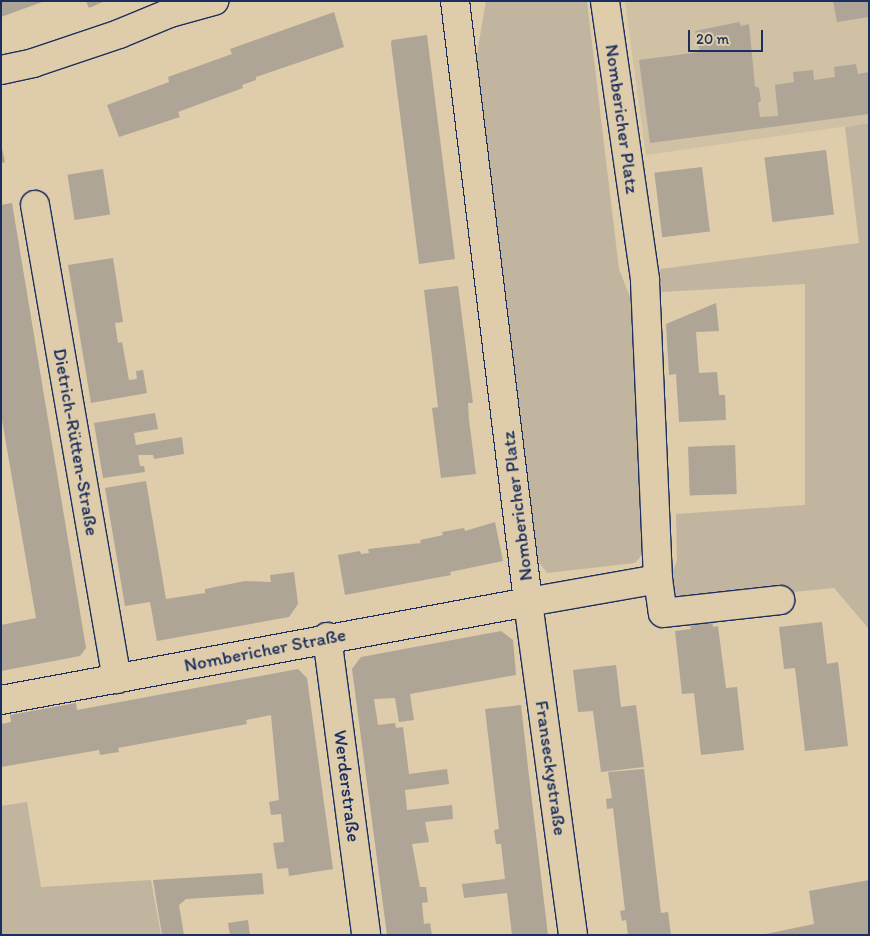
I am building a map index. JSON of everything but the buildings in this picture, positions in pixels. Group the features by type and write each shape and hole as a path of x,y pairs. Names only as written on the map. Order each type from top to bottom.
{"street":[{"path":"1,70 120,34 180,7 214,1"},
{"name":"Nombericher Platz","path":"455,1 528,602 658,579 645,280 605,1"},
{"name":"Dietrich-Rütten-Straße","path":"35,205 117,679"},
{"path":"658,579 663,613 780,600"},
{"name":"Nombericher Straße","path":"1,700 327,637 528,602"},
{"name":"Franseckystraße","path":"528,602 573,935"},
{"name":"Werderstraße","path":"327,637 366,935"}],"shaded area":[{"path":"486,1 587,1 619,269 633,305 644,553 635,563 547,573 538,561 475,65"},
{"path":"625,1 869,1 869,123 646,155"},
{"path":"869,123 869,629 834,588 682,603 668,582 677,561 676,514 805,505 805,284 662,292 660,269 859,243 845,127"},
{"path":"27,802 41,887 151,880 161,935 1,935 1,806"}]}
